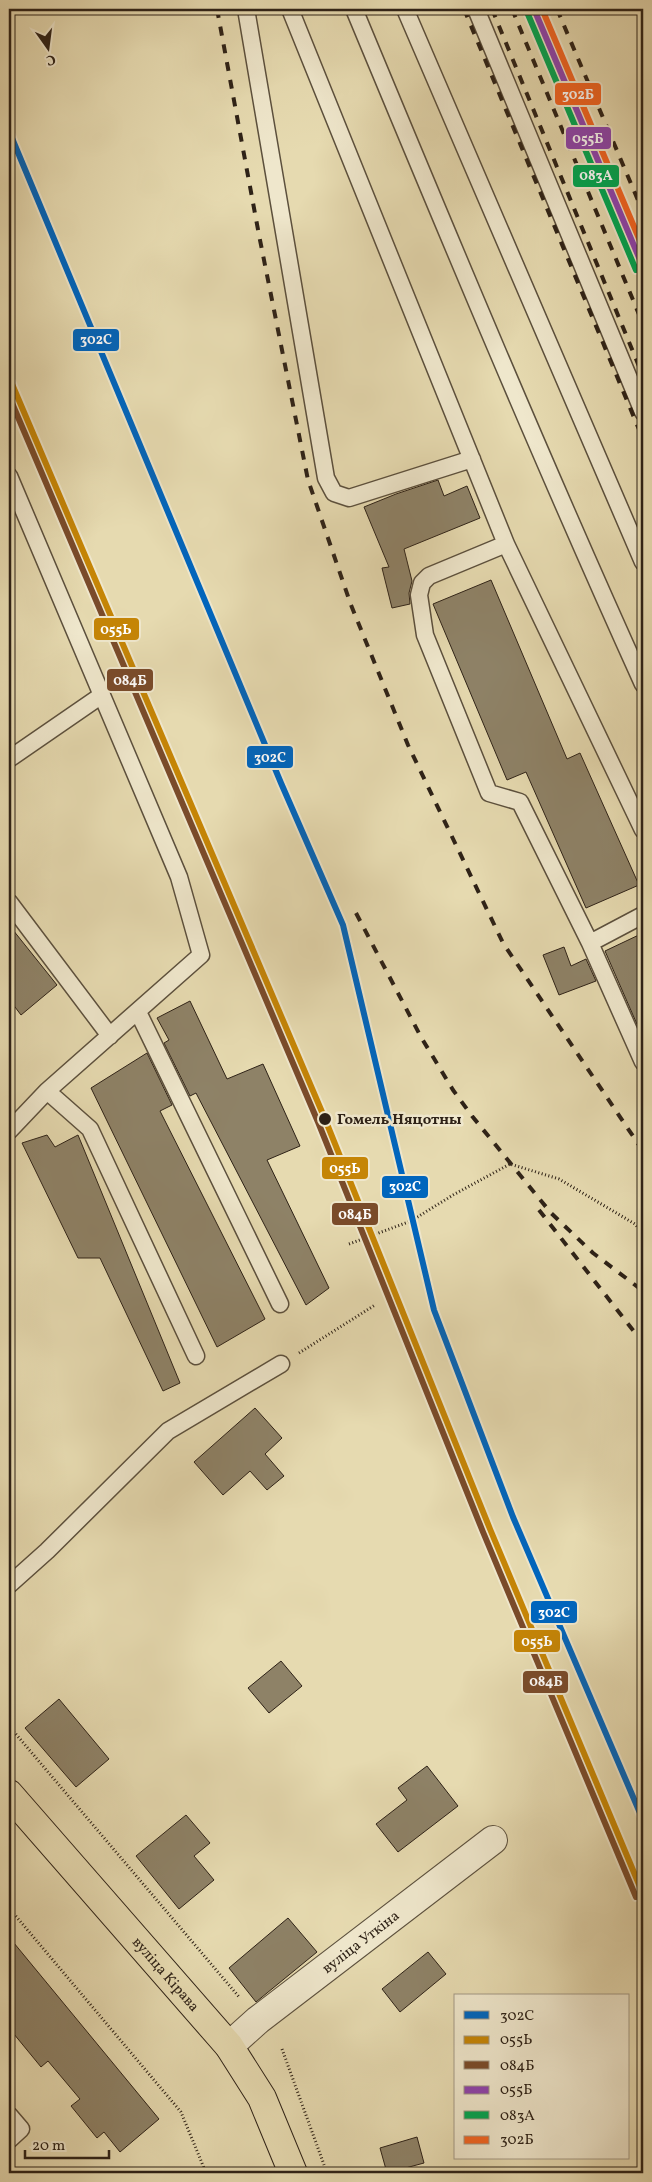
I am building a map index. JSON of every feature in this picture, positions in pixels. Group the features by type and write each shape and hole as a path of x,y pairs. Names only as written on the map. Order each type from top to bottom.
{"main road":[{"name":"вуліца Кірава","path":"9,1794 229,2046 262,2098 293,2173"}],"street":[{"name":"вуліца Уткіна","path":"229,2046 258,2020 493,1840"}],"lane":[{"path":"246,9 326,478 334,493 349,498 472,459"},
{"path":"290,9 506,544 643,830"},
{"path":"354,9 568,513 643,684"},
{"path":"405,9 643,562"},
{"path":"476,9 643,412"},
{"path":"9,476 179,877 201,955 48,1091 9,1131"},
{"path":"506,544 429,576 422,583 419,594 425,635 489,793 520,802 590,943 643,1062"},
{"path":"9,758 102,695"},
{"path":"9,902 110,1036"},
{"path":"590,943 643,915"},
{"path":"138,1012 280,1304"},
{"path":"48,1091 90,1129 196,1356"},
{"path":"9,1585 47,1551 168,1430 282,1364"},
{"path":"9,2115 21,2129 9,2140"}],"path":[{"path":"349,1244 412,1221 453,1195 510,1164 559,1179 635,1224 643,1234"},
{"path":"282,1364 375,1305"},
{"path":"9,1726 241,1999"},
{"path":"9,1908 181,2112 206,2173"},
{"path":"282,2049 327,2173"}],"building":[{"path":"438,480 444,496 467,486 480,518 404,549 412,581 409,593 410,604 392,608 382,568 389,567 364,507"},
{"path":"491,580 567,759 580,753 639,885 586,908 526,772 507,780 433,604"},
{"path":"9,925 57,985 21,1015 9,999"},
{"path":"643,933 643,1038 605,951"},
{"path":"564,947 571,966 586,959 596,981 559,995 543,955"},
{"path":"190,1001 227,1079 263,1064 300,1146 267,1160 329,1288 306,1305 196,1093 190,1096 164,1043 169,1040 157,1018"},
{"path":"147,1053 172,1105 160,1111 265,1319 217,1347 91,1088"},
{"path":"47,1135 55,1147 78,1135 180,1383 163,1391 100,1258 78,1258 22,1143"},
{"path":"255,1408 282,1438 265,1454 284,1476 267,1490 250,1471 223,1495 194,1462"},
{"path":"281,1661 302,1686 269,1713 248,1688"},
{"path":"59,1699 109,1759 76,1787 25,1728"},
{"path":"427,1766 458,1806 398,1852 376,1824 407,1800 398,1788"},
{"path":"186,1815 210,1843 194,1856 214,1880 179,1909 136,1856"},
{"path":"288,1918 317,1952 256,2002 229,1968"},
{"path":"9,1937 159,2119 120,2152 104,2132 97,2138 71,2106 80,2099 48,2061 41,2067 9,2028"},
{"path":"428,1952 446,1974 400,2012 382,1989"},
{"path":"417,2137 424,2163 387,2173 380,2148"}],"railway":[{"path":"217,9 259,235 308,480 351,605 408,745 503,943 643,1151"},
{"path":"464,9 643,439"},
{"path":"492,9 643,376"},
{"path":"512,9 643,324"},
{"path":"557,9 643,212"},
{"path":"356,913 421,1037 453,1090 472,1116 551,1213 593,1253 643,1291"},
{"path":"539,1210 643,1343"}],"transit line":[{"name":"055Б","path":"534,9 643,267"},
{"name":"302Б","path":"542,9 643,248"},
{"name":"083А","path":"527,12 636,270"},
{"name":"302С","path":"9,131 281,783 343,925 434,1310 513,1517 643,1820"},
{"name":"055Ь","path":"9,377 325,1119 490,1529 643,1894"},
{"name":"084Б","path":"9,396 318,1122 483,1532 636,1897"}],"place":[{"name":"Гомель Няцотны","path":"325,1119"}]}
